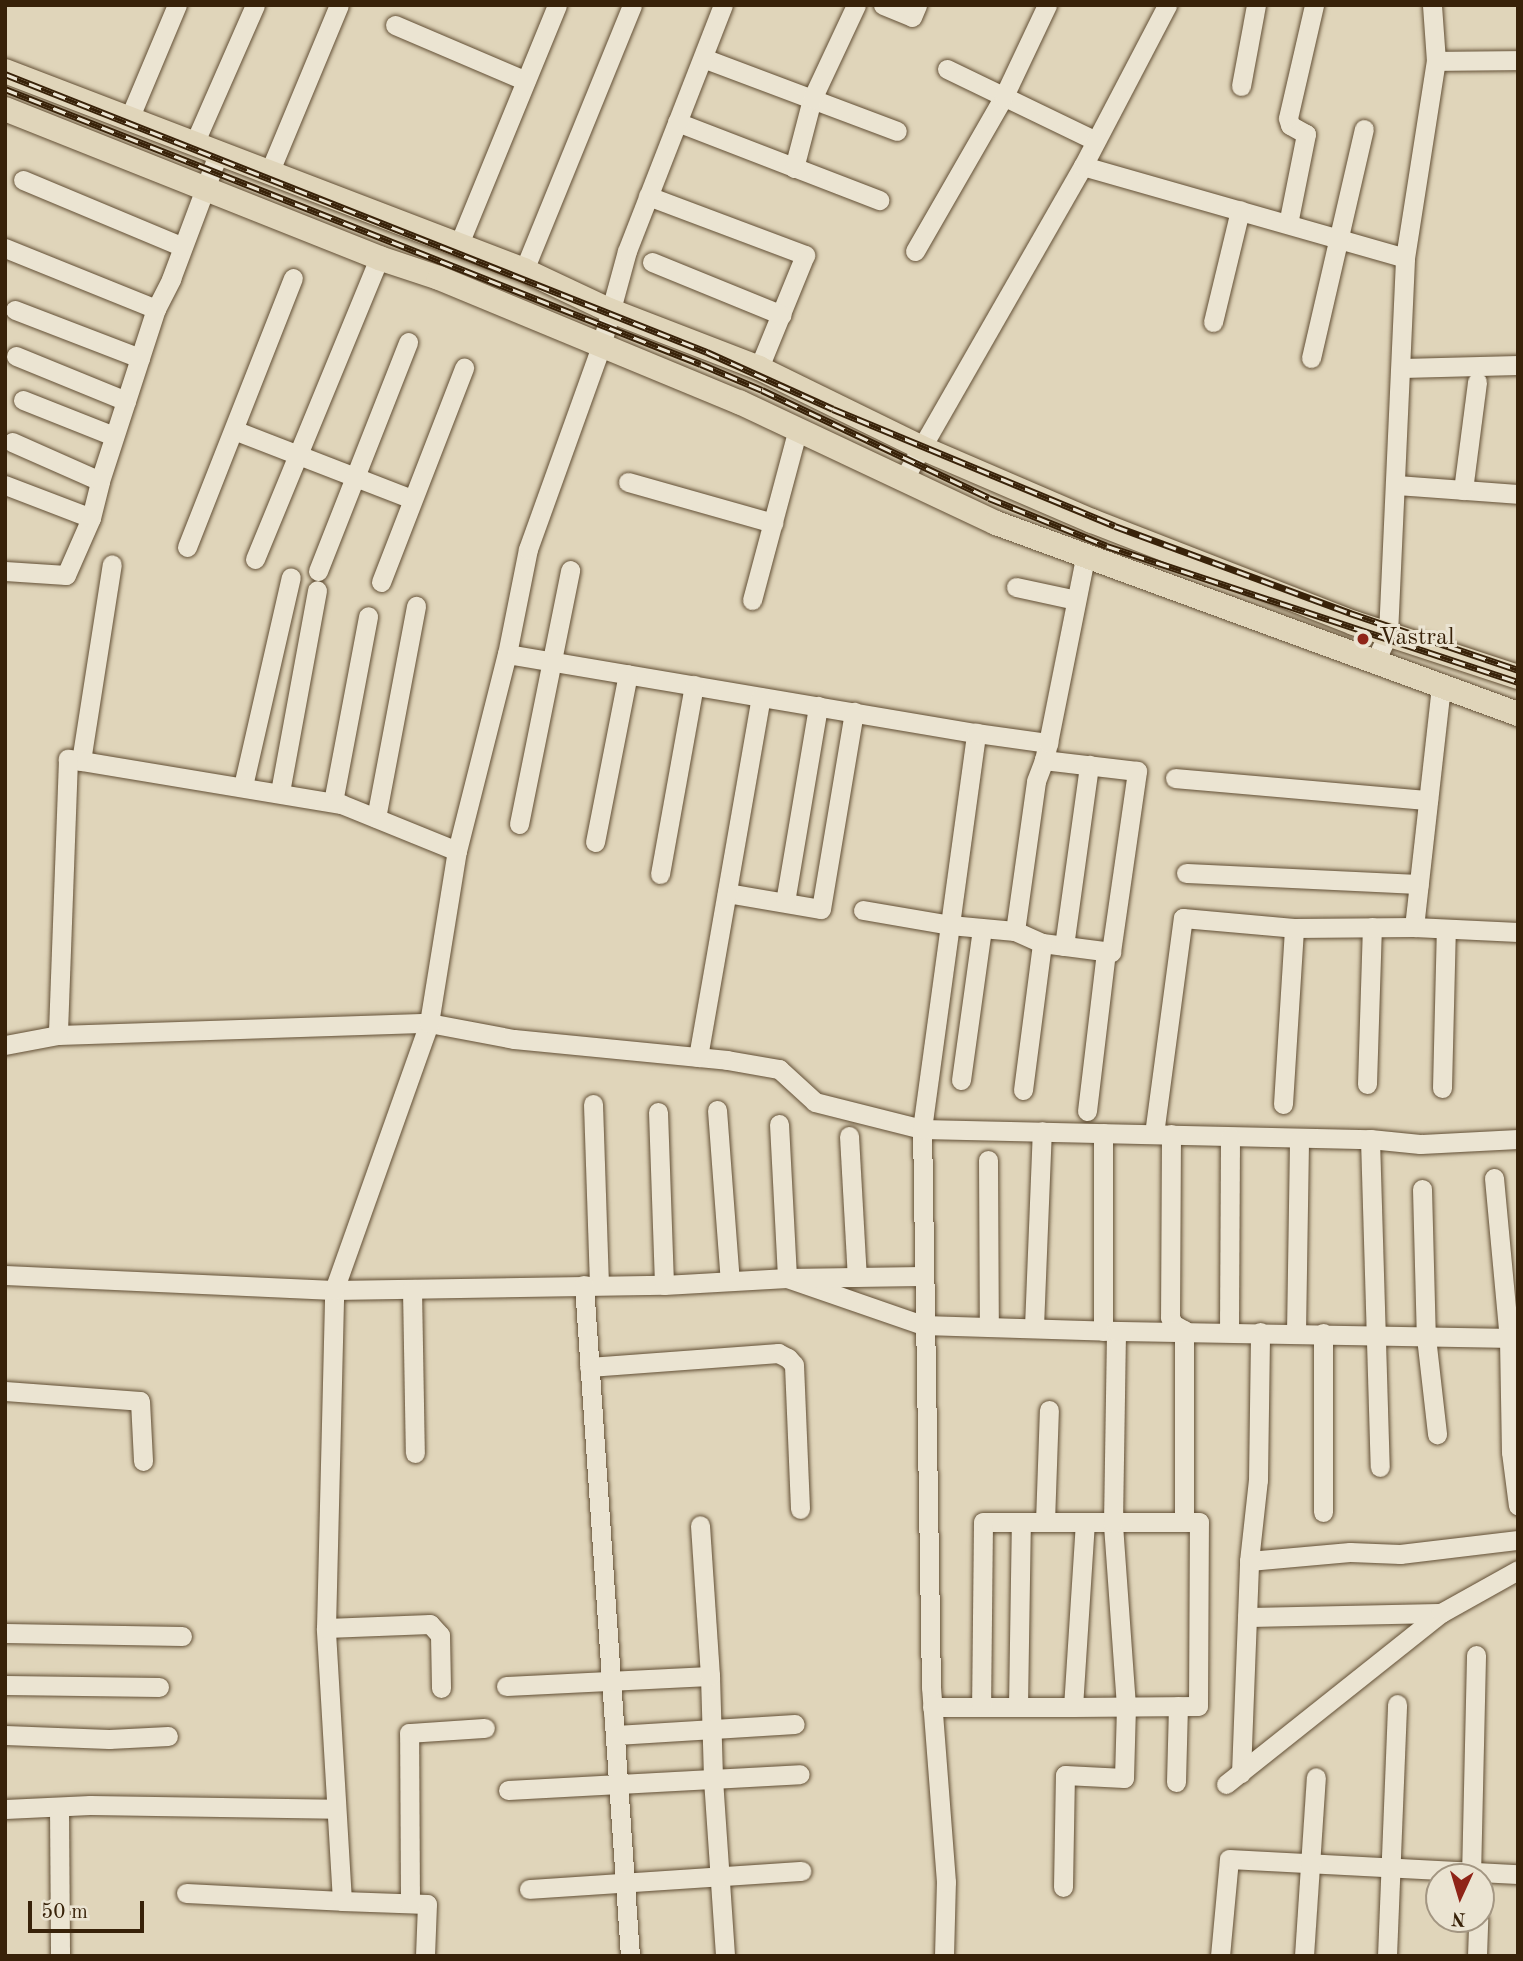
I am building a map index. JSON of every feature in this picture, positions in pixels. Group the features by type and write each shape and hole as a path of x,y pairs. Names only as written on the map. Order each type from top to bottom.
{"main road":[{"path":"5,71 524,270 609,310 759,369 920,447 1092,521 1388,634 1518,677"},
{"path":"5,109 379,258 439,278 798,428 996,523 1084,558 1518,714"}],"street":[{"path":"128,119 177,5"},
{"path":"194,144 255,5"},
{"path":"270,173 339,5"},
{"path":"459,244 557,5"},
{"path":"524,270 632,5"},
{"path":"342,1901 326,1628 334,1290 429,1023 457,851 507,654 528,549 601,346 609,310 648,196 723,5"},
{"path":"794,168 812,99 856,5"},
{"path":"883,5 912,17 917,5"},
{"path":"915,250 1004,96 1047,5"},
{"path":"903,480 1083,166 1167,5"},
{"path":"1241,86 1255,5"},
{"path":"1288,224 1306,134 1290,125 1288,118 1314,5"},
{"path":"1374,663 1388,634 1405,258 1436,61 1432,5"},
{"path":"395,25 526,81"},
{"path":"702,58 897,131"},
{"path":"1436,61 1518,60"},
{"path":"947,69 1096,141"},
{"path":"677,122 879,200"},
{"path":"1311,358 1364,129"},
{"path":"5,570 65,575 91,518 100,481 156,309 218,154"},
{"path":"1083,166 1405,258"},
{"path":"23,180 183,247"},
{"path":"648,196 805,255 759,369"},
{"path":"1213,322 1240,210"},
{"path":"5,248 156,309"},
{"path":"254,559 379,258"},
{"path":"652,262 782,315"},
{"path":"187,547 293,278"},
{"path":"15,310 140,358"},
{"path":"280,792 317,581 408,342"},
{"path":"16,356 126,401"},
{"path":"1402,368 1518,365"},
{"path":"381,582 464,368"},
{"path":"1463,490 1477,383"},
{"path":"23,400 114,436"},
{"path":"752,600 798,428"},
{"path":"234,430 412,499"},
{"path":"12,442 100,481"},
{"path":"628,482 773,523"},
{"path":"5,485 91,518"},
{"path":"1396,485 1518,494"},
{"path":"1015,931 1036,781 1046,752 1084,558"},
{"path":"81,761 112,564"},
{"path":"519,824 570,570"},
{"path":"243,786 290,577"},
{"path":"1016,587 1076,600"},
{"path":"376,818 416,606"},
{"path":"333,802 368,617"},
{"path":"507,654 976,733 1089,765 1137,771 1111,952 1042,943 1015,931 950,925 863,910"},
{"path":"595,842 628,674"},
{"path":"660,874 694,685"},
{"path":"1414,927 1441,687"},
{"path":"698,1057 761,697"},
{"path":"785,902 818,706"},
{"path":"727,892 821,909 854,712"},
{"path":"944,1956 946,1882 933,1707 922,1276 922,1129 976,733"},
{"path":"58,1035 68,759 333,802 457,851"},
{"path":"1064,946 1089,765"},
{"path":"1175,778 1428,800"},
{"path":"1186,873 1419,884"},
{"path":"1184,1330 1173,1324 1170,1317 1163,1134 1183,918 1294,928 1414,927 1518,932"},
{"path":"961,1080 982,928"},
{"path":"1283,1104 1294,928"},
{"path":"1367,1084 1372,928"},
{"path":"1441,1088 1446,929"},
{"path":"1023,1090 1042,943"},
{"path":"1087,1111 1106,951"},
{"path":"5,1045 58,1035 429,1023 514,1039 698,1057 779,1069 815,1102 922,1129 1370,1139 1420,1144 1518,1139"},
{"path":"593,1104 589,1367 630,1956"},
{"path":"717,1110 730,1281"},
{"path":"658,1112 664,1285"},
{"path":"779,1124 787,1278"},
{"path":"1034,1327 1042,1131"},
{"path":"1063,1887 1065,1775 1124,1777 1126,1706 1112,1523 1110,1331 1103,1133"},
{"path":"849,1136 857,1277"},
{"path":"1229,1331 1230,1137"},
{"path":"1296,1333 1299,1139"},
{"path":"1370,1139 1380,1467"},
{"path":"988,1160 989,1326"},
{"path":"1494,1178 1513,1338 1514,1452 1518,1506"},
{"path":"1422,1189 1426,1337 1437,1434"},
{"path":"5,1275 334,1290 664,1285 787,1278 922,1276"},
{"path":"787,1278 923,1325 1513,1338"},
{"path":"412,1289 415,1453"},
{"path":"1184,1330 1184,1522"},
{"path":"1260,1332 1258,1480 1249,1560 1234,1779 1441,1613 1518,1570"},
{"path":"1323,1333 1323,1512"},
{"path":"589,1367 778,1353 788,1358 794,1365 800,1509"},
{"path":"5,1391 140,1401 143,1461"},
{"path":"1045,1522 1049,1409"},
{"path":"933,1707 981,1707 1018,1706 1198,1706 1199,1522 983,1522 981,1707"},
{"path":"1018,1706 1021,1522"},
{"path":"1073,1707 1085,1522"},
{"path":"700,1525 710,1675 713,1779 726,1956"},
{"path":"1249,1560 1350,1552 1399,1553 1518,1540"},
{"path":"1247,1617 1441,1613"},
{"path":"326,1628 430,1623 440,1635 441,1688"},
{"path":"5,1633 182,1636"},
{"path":"1470,1863 1476,1655"},
{"path":"506,1686 710,1675"},
{"path":"5,1685 159,1687"},
{"path":"1387,1956 1396,1704"},
{"path":"1176,1782 1178,1706"},
{"path":"616,1735 795,1724"},
{"path":"410,1903 409,1733 485,1728"},
{"path":"5,1735 108,1739 169,1736"},
{"path":"508,1790 800,1774"},
{"path":"1304,1956 1316,1777"},
{"path":"59,1807 60,1956"},
{"path":"5,1809 335,1809"},
{"path":"1220,1956 1229,1859 1425,1871"},
{"path":"530,1889 802,1871"},
{"path":"1495,1874 1518,1874"},
{"path":"186,1893 427,1904 425,1956"},
{"path":"1477,1956 1478,1933"}],"railway":[{"path":"5,74 707,352 833,409 1115,526 1350,613 1518,670"},
{"path":"5,89 701,364 762,390 989,498 1107,546 1518,682"}],"place":[{"name":"Vastral","path":"1363,639"}]}
